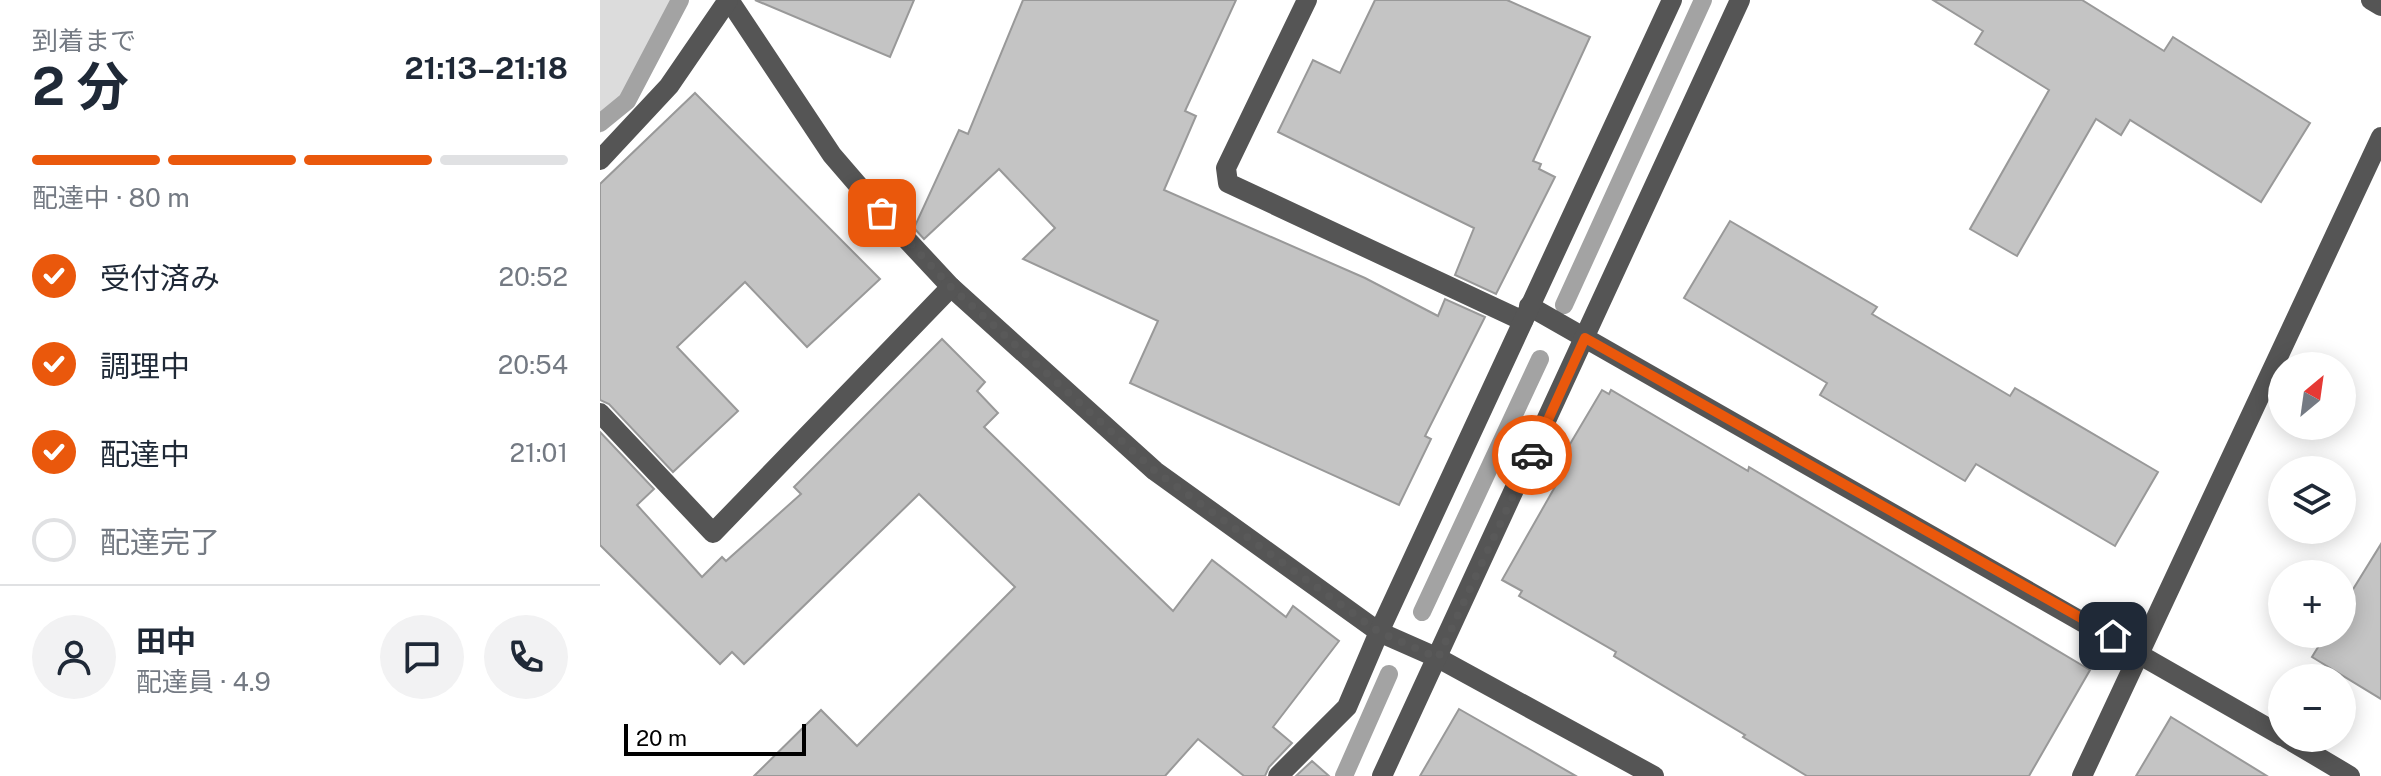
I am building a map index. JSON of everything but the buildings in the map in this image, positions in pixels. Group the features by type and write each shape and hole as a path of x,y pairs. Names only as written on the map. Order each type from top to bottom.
{"street":[{"path":"600,160 669,86 728,0 832,155 951,287 1155,471 1379,632 1438,658 1654,776"},
{"path":"1307,0 1226,168 1228,183 1585,338 2141,652 2268,727"},
{"path":"1278,776 1347,707 1672,0"},
{"path":"1382,776 1740,0"},
{"path":"2371,0 2381,6"},
{"path":"2082,776 2381,137"},
{"path":"600,413 713,533 951,287"},
{"path":"2309,752 2350,776"}],"shaded area":[{"path":"600,0 687,0 635,103 600,133"}],"waterway":[{"path":"600,123 627,101 680,0"},
{"path":"1564,305 1703,0"},
{"path":"1422,612 1540,359"},
{"path":"1344,776 1389,674"}],"way so far":[{"path":"882,213 951,287 1155,471 1379,632 1438,658 1532,455"}],"route":[{"path":"1532,455 1585,338 2113,636"}]}
